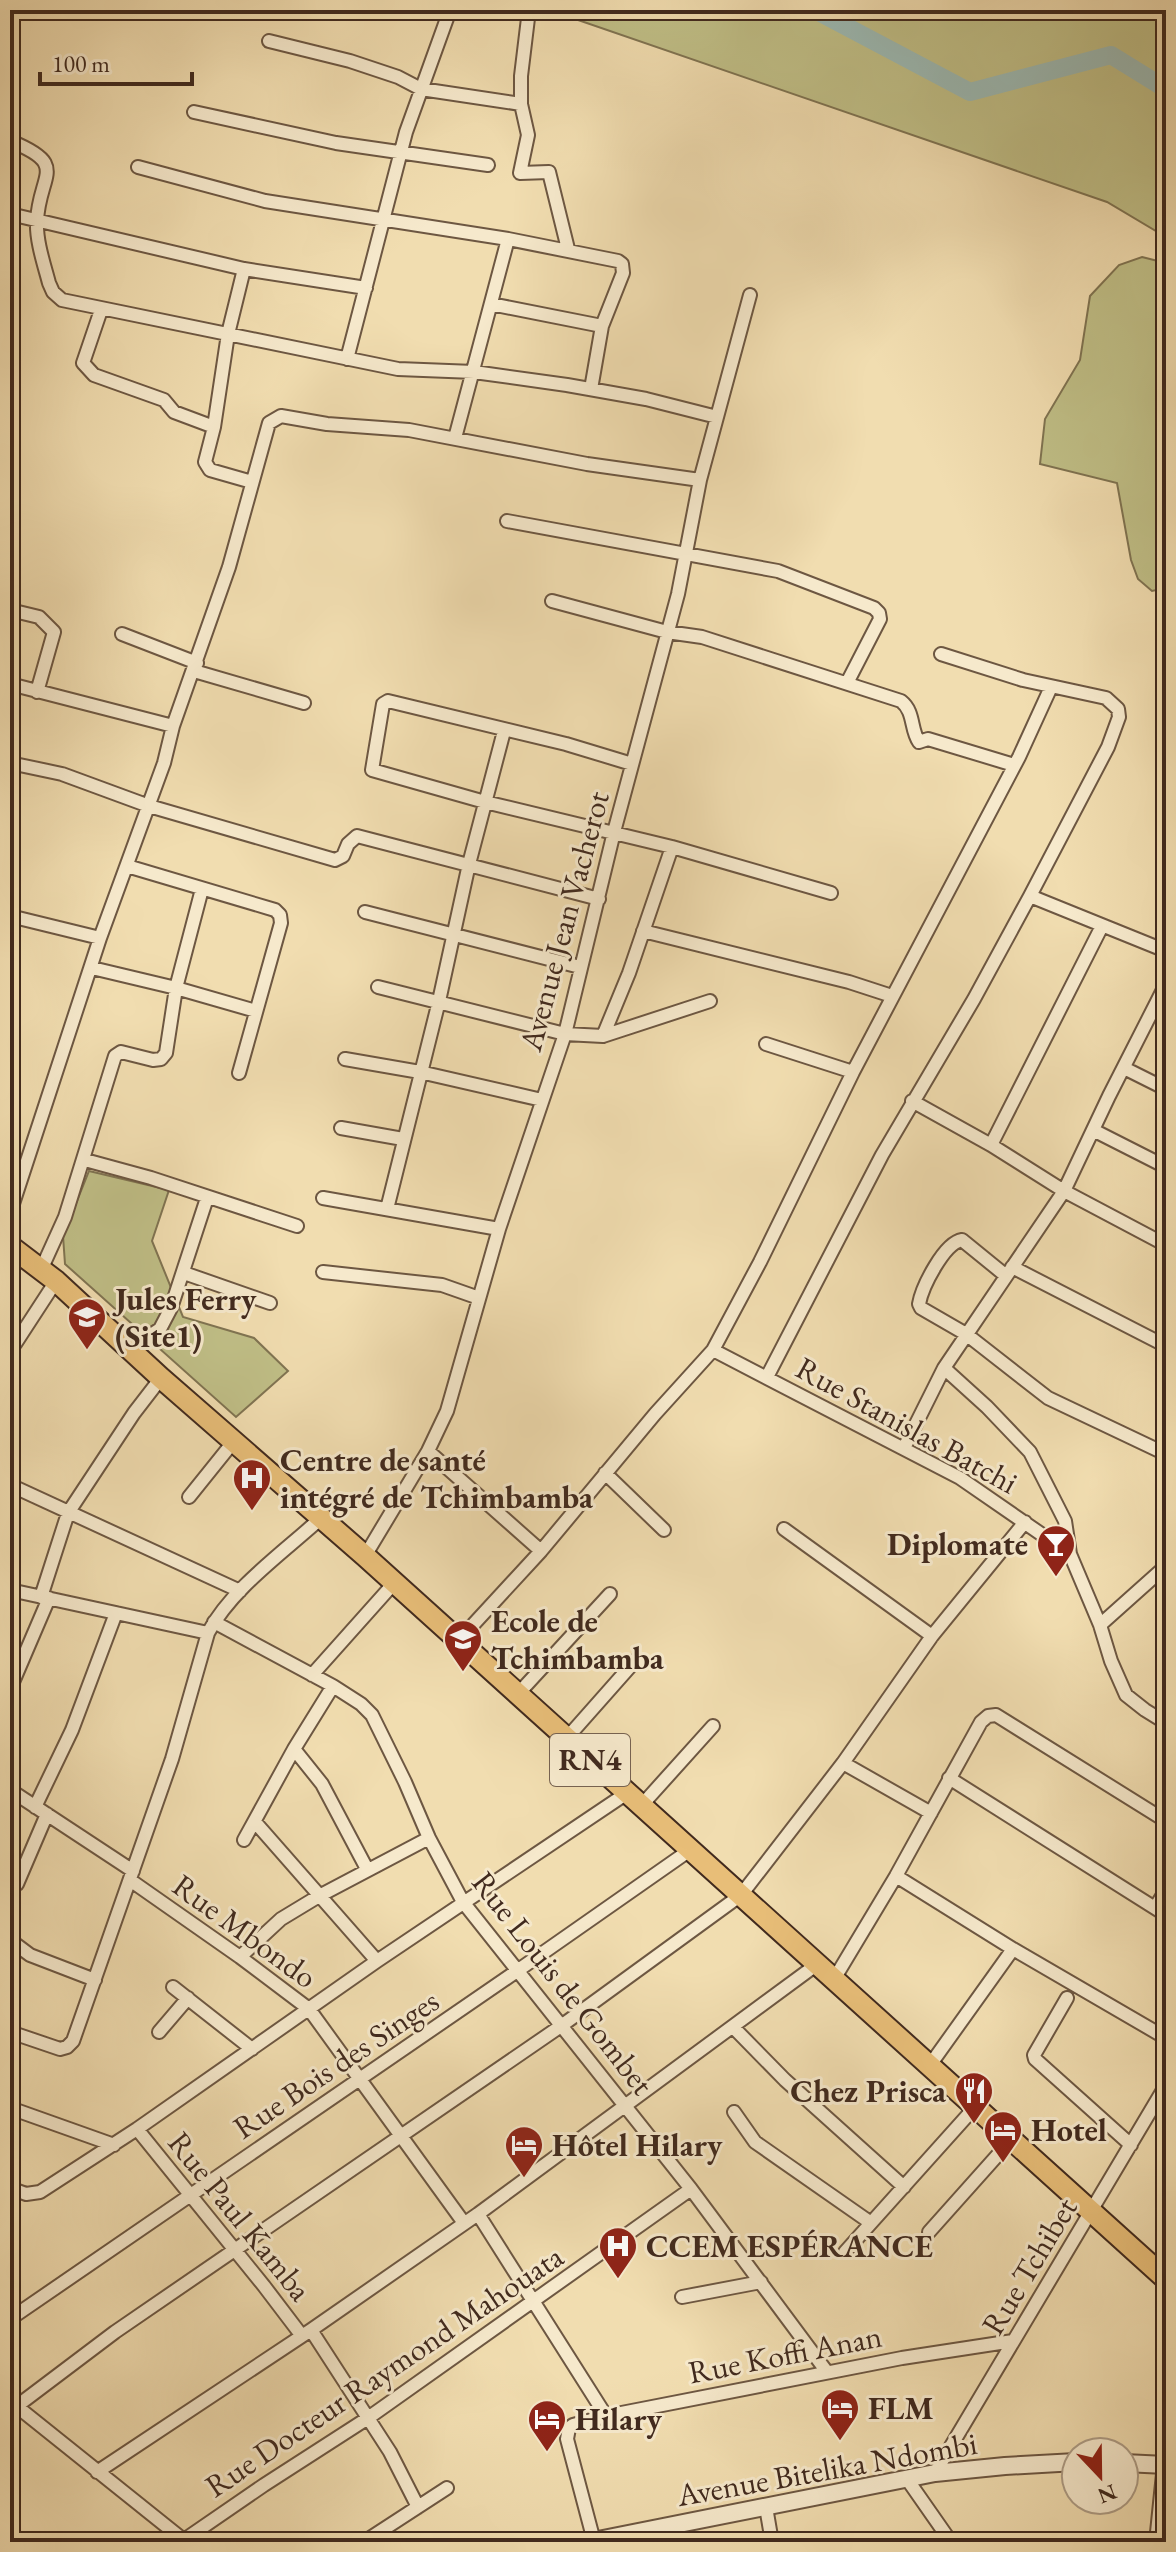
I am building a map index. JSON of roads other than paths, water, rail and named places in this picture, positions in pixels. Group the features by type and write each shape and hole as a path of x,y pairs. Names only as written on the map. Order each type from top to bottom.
{"highway":[{"name":"RN4","path":"10,1246 131,1348 161,1378 395,1582 1166,2279"}],"street":[{"path":"347,359 402,152 450,10"},
{"path":"529,10 521,76 521,104 528,135 520,173 549,172 568,249"},
{"path":"269,41 350,61 398,77 421,89 521,104"},
{"path":"194,112 336,143 488,165"},
{"path":"10,141 35,151 47,169 36,222 49,283 62,300 403,370 474,372 591,389 717,417"},
{"path":"138,167 265,201 568,249 618,261 622,264 623,273 602,326 591,389"},
{"path":"10,214 244,269 366,288"},
{"path":"455,438 508,239"},
{"path":"244,269 228,334 214,427 205,462 206,468 252,482"},
{"path":"10,1213 100,938 164,763 173,726 241,531 269,423 281,416 327,424 389,427 587,464 700,480 750,295"},
{"path":"491,304 602,326"},
{"path":"101,310 83,363 94,375 164,400 174,412 214,427"},
{"name":"Avenue Jean Vacherot","path":"428,1451 450,1402 499,1229 565,1034 614,832 678,594 700,480"},
{"path":"507,521 778,571 874,608 880,619 847,683"},
{"path":"552,601 667,632 702,637 901,701 907,706 919,742 928,739 1014,765"},
{"path":"10,610 39,617 54,632 37,692"},
{"path":"122,634 196,667 304,703"},
{"path":"767,1377 882,1155 974,999 1030,896 1108,747 1119,717 1118,709 1106,698 994,672 941,654"},
{"path":"10,684 173,726"},
{"path":"459,1640 541,1551 713,1350 892,996 1014,765 1051,687"},
{"path":"632,764 566,744 390,701 383,704 372,770 485,802 672,847 831,893"},
{"path":"387,1209 504,731"},
{"path":"10,763 62,774 149,806 335,860 343,856 348,844 357,836 599,899"},
{"path":"603,1036 672,847"},
{"path":"127,866 275,910 280,915 281,923 239,1073"},
{"path":"15,1344 48,1276 115,1056 121,1052 153,1060 161,1059 166,1053 176,988 202,889"},
{"path":"1030,896 1166,951"},
{"path":"365,912 580,967"},
{"path":"10,916 100,938"},
{"path":"991,1145 1102,926"},
{"path":"643,931 849,982 892,996"},
{"path":"92,968 256,1011"},
{"path":"904,1448 944,1368 1064,1191 1124,1068 1161,1005 1166,984"},
{"path":"378,987 565,1034 603,1036 710,1001"},
{"path":"766,1044 853,1072"},
{"path":"345,1059 420,1072 542,1100"},
{"path":"1124,1068 1166,1089"},
{"path":"912,1101 1064,1191 1166,1245"},
{"path":"341,1128 403,1139"},
{"path":"1093,1130 1166,1167"},
{"path":"85,1160 151,1178 297,1226"},
{"path":"131,1348 160,1329 171,1308 207,1198"},
{"path":"323,1198 499,1229"},
{"path":"1166,1346 1009,1271 962,1240 950,1244 933,1270 919,1304 966,1334 1048,1398 1166,1454"},
{"path":"323,1272 442,1285 479,1298"},
{"path":"184,1273 270,1303"},
{"name":"Rue Stanislas Batchi","path":"713,1350 969,1483 1070,1554"},
{"name":"Rue Stanislas Batchi","path":"944,1368 1030,1452 1065,1521 1070,1554 1126,1695 1166,1723"},
{"path":"10,1689 45,1598 68,1513 161,1378"},
{"path":"189,1497 234,1441"},
{"path":"365,1556 428,1451 541,1551"},
{"path":"605,1473 664,1530"},
{"path":"10,1485 240,1591"},
{"path":"10,2032 60,2049 73,2041 175,1751 211,1627 240,1591 321,1518"},
{"path":"185,2541 13,2404 561,2026 741,1895 843,1763 932,1636 1025,1522"},
{"path":"784,1529 932,1636"},
{"path":"1100,1625 1166,1566"},
{"path":"312,1675 395,1582"},
{"name":"Rue Louis de Gombet","path":"10,1590 116,1613 211,1627 312,1675 361,1704 378,1725 429,1838 463,1902 691,2189 827,2372"},
{"path":"517,1695 610,1594"},
{"path":"35,1807 72,1730 116,1613"},
{"path":"566,1739 635,1661"},
{"path":"244,1840 333,1686"},
{"path":"833,1981 896,1876 981,1722 988,1716 996,1715 1166,1821"},
{"path":"10,2188 26,2194 40,2192 114,2145 463,1902 634,1799 713,1726"},
{"path":"294,1749 322,1784 367,1869"},
{"path":"843,1763 931,1813"},
{"path":"949,1778 1161,1912 1166,1890"},
{"name":"Rue Mbondo","path":"10,1790 132,1876 309,2009 464,2223"},
{"path":"17,1884 47,1814"},
{"path":"255,1822 377,1961"},
{"path":"240,1957 281,1919 367,1869 429,1838"},
{"name":"Rue Bois des Singes","path":"10,2319 690,1850"},
{"path":"896,1876 1013,1949 1166,2038"},
{"path":"10,1940 30,1955 95,1980"},
{"path":"930,2065 1013,1949"},
{"path":"97,2472 307,2333 478,2214 816,1965"},
{"path":"173,1987 252,2049"},
{"path":"159,2032 188,1998"},
{"path":"1067,1998 1034,2055 1035,2059 1131,2145"},
{"path":"733,2027 785,2080 904,2187"},
{"name":"Rue Tchibet","path":"935,2473 1166,2085"},
{"path":"845,2252 976,2106"},
{"path":"10,2108 114,2145"},
{"path":"734,2112 755,2142 871,2223"},
{"name":"Rue Paul Kamba","path":"137,2129 234,2250 307,2333 390,2452 418,2507"},
{"path":"929,2232 1012,2139"},
{"name":"Rue Docteur Raymond Mahouata","path":"185,2541 264,2485 368,2418 691,2189"},
{"path":"478,2214 606,2416"},
{"path":"682,2297 761,2282"},
{"name":"Rue Koffi Anan","path":"591,2541 567,2439 569,2428 578,2423 827,2372 1013,2341"},
{"name":"Avenue Bitelika Ndombi","path":"591,2541 668,2534 766,2507 935,2473 1060,2463"},
{"path":"1140,2463 1165,2464 1156,2542"},
{"path":"907,2479 951,2542"},
{"path":"364,2542 447,2488"},
{"path":"766,2507 772,2542"}],"waterway":[{"path":"815,10 970,92 1111,55 1166,89"}],"place":[{"name":"Jules Ferry (Site1)","path":"87,1351"},
{"name":"Centre de santé intégré de Tchimbamba","path":"252,1512"},
{"name":"Diplomate","path":"1056,1578"},
{"name":"Ecole de Tchimbamba","path":"463,1673"},
{"name":"Chez Prisca","path":"974,2125"},
{"name":"Hotel","path":"1003,2164"},
{"name":"Hôtel Hilary","path":"524,2179"},
{"name":"CCEM ESPÉRANCE","path":"618,2280"},
{"name":"FLM","path":"840,2442"},
{"name":"Hilary","path":"547,2453"}]}
